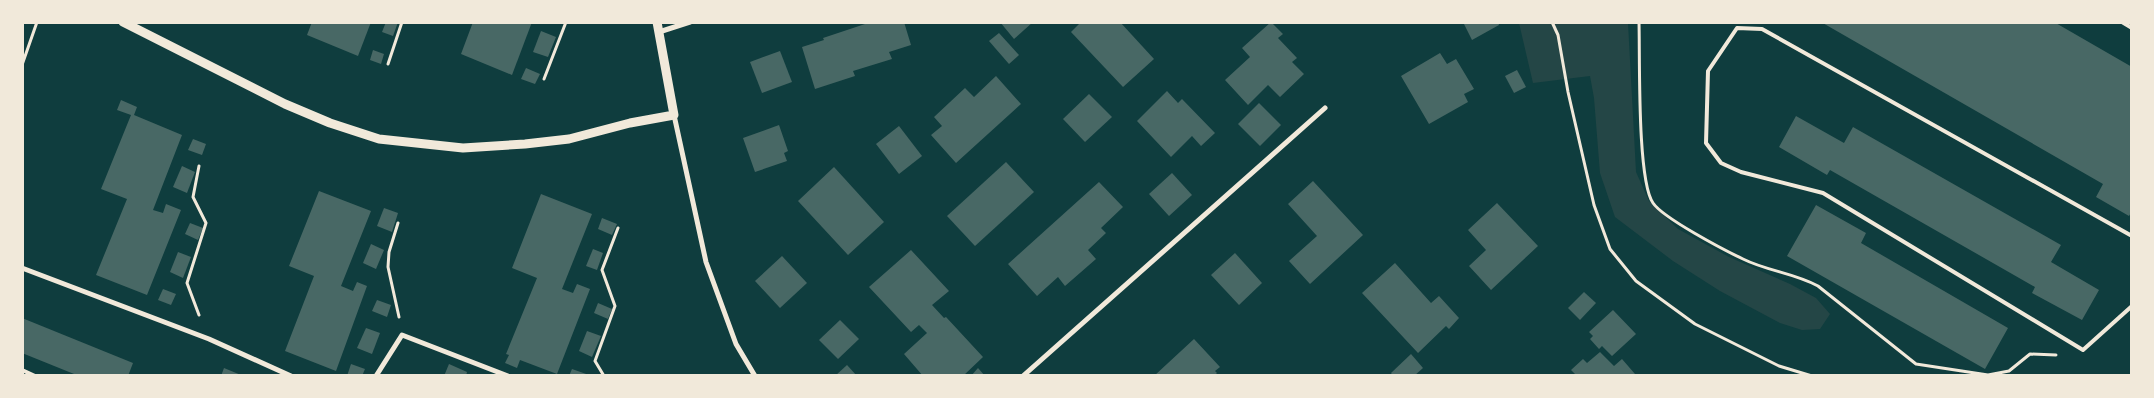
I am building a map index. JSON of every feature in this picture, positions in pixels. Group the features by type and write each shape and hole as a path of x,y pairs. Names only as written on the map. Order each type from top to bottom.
{"street":[{"path":"123,22 285,104 330,123 379,139 463,148 525,144 569,139 630,123 674,115"},
{"path":"657,22 674,115 706,262 736,344 755,376"},
{"path":"659,32 690,22"},
{"path":"1023,376 1325,108"},
{"path":"22,268 208,339 291,376"},
{"path":"376,376 402,335 508,376"}],"lane":[{"path":"1737,22 1737,28 1708,71 1706,143 1721,163 1741,172 1823,193 2083,350 2132,306"},
{"path":"2122,22 2132,28"},
{"path":"1737,28 1762,29 1788,42 2132,236"},
{"path":"22,370 35,376"}],"path":[{"path":"22,64 37,22"},
{"path":"388,64 402,22"},
{"path":"544,79 566,22"},
{"path":"1552,22 1558,35 1568,92 1594,205 1610,249 1636,281 1695,324 1779,366 1812,376"},
{"path":"1639,22 1643,166 1648,195 1658,209 1685,227 1743,260 1766,269 1803,278 1818,286 1916,364 1946,370 1998,374 2009,371 2030,354 2065,356 2083,350"},
{"path":"199,166 193,197 206,223 187,283 208,339"},
{"path":"398,223 389,252 388,267 402,335"},
{"path":"604,376 595,361 614,306 602,270 618,228"}],"shaded area":[{"path":"1519,23 1628,23 1636,172 1649,201 1678,229 1729,257 1790,284 1816,298 1830,314 1820,329 1802,330 1780,323 1720,291 1673,261 1615,217 1600,173 1594,98 1590,76 1533,83"}],"building":[{"path":"312,22 371,22 358,56 307,35"},
{"path":"386,22 398,22 393,36 382,32"},
{"path":"473,22 532,22 512,75 461,54"},
{"path":"871,22 904,22 911,45 889,52 892,59 853,71 855,76 815,89 802,47"},
{"path":"1000,22 1033,22 1014,39"},
{"path":"1081,22 1120,22 1154,59 1123,87 1071,32"},
{"path":"1271,22 1283,34 1278,38 1297,58 1292,62 1304,74 1280,97 1268,85 1248,105 1225,80 1250,57 1242,48"},
{"path":"1463,22 1498,22 1499,25 1472,40"},
{"path":"1821,22 2054,22 2132,67 2132,211 2129,216 2096,197 2103,184"},
{"path":"541,31 556,37 548,57 533,52"},
{"path":"999,33 1019,55 1009,64 989,41"},
{"path":"373,50 384,54 381,64 370,60"},
{"path":"780,51 792,82 762,93 750,62"},
{"path":"1440,53 1447,64 1456,59 1474,89 1464,94 1468,102 1429,124 1401,76"},
{"path":"526,68 540,74 535,84 521,79"},
{"path":"1517,70 1526,87 1514,93 1505,76"},
{"path":"996,76 1021,104 956,163 931,135 942,126 934,117 965,88 974,97"},
{"path":"1167,91 1178,103 1182,99 1215,133 1201,146 1192,136 1171,157 1137,121"},
{"path":"1089,94 1112,117 1085,142 1063,119"},
{"path":"121,100 137,107 134,115 182,135 153,210 163,213 166,204 181,210 147,295 96,275 127,199 101,189 131,115 117,110"},
{"path":"1259,103 1281,125 1260,146 1238,124"},
{"path":"1796,116 1844,143 1853,127 2061,245 2051,262 2099,290 2082,320 2032,293 2035,287 1830,170 1827,175 1779,147"},
{"path":"779,125 788,151 784,153 787,161 755,172 743,138"},
{"path":"899,126 922,156 899,174 876,144"},
{"path":"193,139 206,144 202,155 188,150"},
{"path":"1006,162 1034,192 975,246 947,216"},
{"path":"182,166 195,172 187,193 173,187"},
{"path":"834,167 884,222 848,255 798,201"},
{"path":"1172,173 1192,195 1169,216 1149,194"},
{"path":"1313,181 1363,235 1310,284 1289,261 1317,236 1288,204"},
{"path":"1099,182 1123,207 1101,228 1106,233 1088,250 1096,259 1065,286 1058,277 1037,296 1008,264"},
{"path":"319,191 371,211 341,286 353,291 357,282 367,286 336,371 285,351 314,276 289,266"},
{"path":"541,194 592,214 562,289 573,293 577,284 590,289 557,374 520,360 517,368 505,363 509,355 506,354 537,278 512,268"},
{"path":"1497,203 1538,246 1491,290 1469,266 1486,250 1468,230"},
{"path":"1816,205 1866,233 1861,243 2008,328 1985,369 1787,256"},
{"path":"384,208 398,213 392,232 377,226"},
{"path":"602,218 617,224 612,235 598,229"},
{"path":"190,223 203,228 198,240 185,234"},
{"path":"371,244 384,250 376,269 363,263"},
{"path":"593,249 603,253 597,270 586,266"},
{"path":"911,250 949,291 932,305 944,318 946,317 983,357 963,376 923,376 904,354 927,333 919,325 911,332 869,287"},
{"path":"178,252 191,257 183,278 170,272"},
{"path":"1235,253 1262,283 1239,305 1211,275"},
{"path":"782,256 807,283 780,308 755,281"},
{"path":"1395,263 1431,303 1439,296 1459,318 1449,329 1446,326 1418,353 1362,293"},
{"path":"163,289 176,294 171,305 158,300"},
{"path":"1584,292 1596,303 1580,320 1568,308"},
{"path":"377,300 391,305 387,317 372,311"},
{"path":"598,303 612,309 608,319 594,313"},
{"path":"1613,310 1636,334 1612,356 1602,346 1599,349 1590,339 1593,336 1589,332"},
{"path":"22,318 133,363 128,376 79,376 22,353"},
{"path":"840,320 859,339 838,359 819,340"},
{"path":"366,328 380,333 372,354 357,348"},
{"path":"587,331 601,336 592,357 579,351"},
{"path":"1194,339 1220,367 1215,371 1217,373 1214,376 1154,376"},
{"path":"1600,352 1614,366 1622,359 1635,374 1574,376 1575,374 1571,370 1583,359 1587,363"},
{"path":"1411,354 1423,368 1414,376 1393,376 1391,373"},
{"path":"351,364 365,369 362,376 347,376"},
{"path":"449,364 467,372 466,376 444,376"},
{"path":"847,365 857,376 835,376"},
{"path":"224,368 241,375 241,376 221,376"},
{"path":"978,368 985,376 971,376"},
{"path":"572,369 589,375 569,376"}]}
